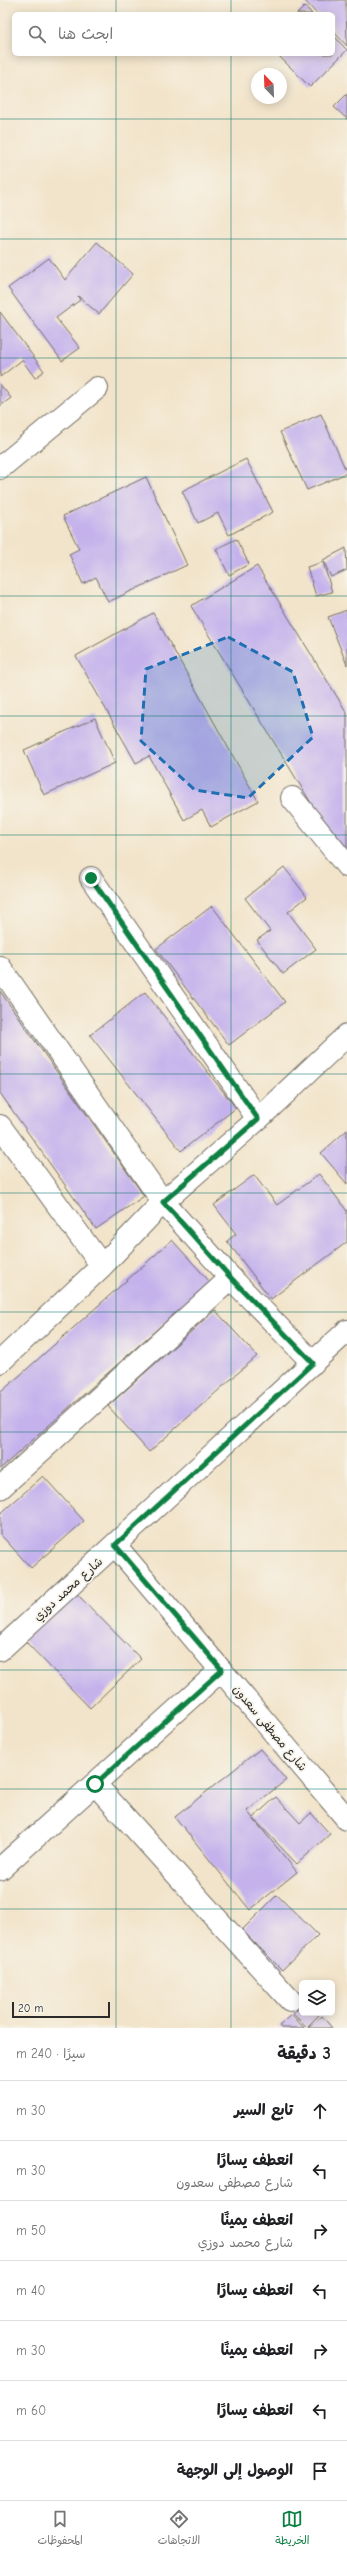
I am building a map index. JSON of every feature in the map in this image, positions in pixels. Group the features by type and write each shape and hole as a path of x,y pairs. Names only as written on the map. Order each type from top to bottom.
{"street":[{"path":"0,468 97,388"},
{"path":"292,798 347,866"},
{"path":"91,878 258,1119"},
{"path":"0,967 163,1202 231,1278 313,1363"},
{"path":"0,1362 102,1266 163,1202 258,1119 347,1036"},
{"path":"0,1126 102,1266"},
{"path":"0,1488 231,1278"},
{"name":"شارع محمد دوزي","path":"0,1650 347,1331"},
{"name":"شارع مصطفى سعدون","path":"115,1545 347,1819"},
{"path":"0,1869 222,1670"},
{"path":"95,1784 290,2000"}],"highlighted area":[{"path":"228,637 293,672 313,737 248,798 195,790 141,741 146,669"}],"building":[{"path":"304,0 346,0 347,46 335,33 335,12 315,12"},
{"path":"305,6 310,12 299,12"},
{"path":"335,37 347,50 310,87 279,56 335,56"},
{"path":"347,94 347,119 334,107"},
{"path":"97,242 133,274 99,314 78,296 80,300 56,318 80,348 62,361 8,288 49,258 65,280"},
{"path":"0,312 44,371 35,378 22,360 0,377"},
{"path":"0,384 11,398 0,406"},
{"path":"321,414 347,473 307,490 280,432"},
{"path":"246,459 273,512 229,535 218,513 198,523 182,491"},
{"path":"146,477 187,565 108,602 96,577 83,584 69,554 79,549 63,516"},
{"path":"236,539 249,564 229,575 216,549"},
{"path":"346,548 347,570 331,577 323,560"},
{"path":"323,562 332,592 316,596 307,567"},
{"path":"257,566 347,713 347,862 191,606"},
{"path":"347,610 347,665 328,617"},
{"path":"153,613 258,801 211,827 202,810 184,820 149,756 136,763 76,656"},
{"path":"95,718 115,763 44,795 24,750"},
{"path":"284,867 307,897 288,912 316,949 283,974 257,940 270,931 245,898"},
{"path":"212,906 285,1002 229,1045 156,949"},
{"path":"0,991 144,1196 96,1229 0,1093"},
{"path":"145,992 236,1108 181,1151 90,1035"},
{"path":"347,1130 347,1184 321,1153"},
{"path":"319,1174 347,1211 347,1242 271,1299 227,1241 236,1234 214,1205 254,1175 277,1205"},
{"path":"172,1240 210,1282 0,1469 0,1393"},
{"path":"215,1310 257,1356 149,1452 108,1406"},
{"path":"43,1476 84,1521 31,1568 0,1534 0,1514"},
{"path":"74,1591 141,1659 90,1708 24,1640"},
{"path":"260,1749 286,1780 247,1811 297,1872 250,1910 175,1817"},
{"path":"276,1797 300,1823 311,1813 330,1834 297,1864 253,1818"},
{"path":"277,1895 318,1935 282,1970 242,1930"},
{"path":"299,2008 299,2016 318,2016 307,2027 293,2014"},
{"path":"292,2015 304,2028 281,2028 279,2026"},
{"path":"322,2016 332,2028 308,2028"}],"route":[{"path":"91,878 258,1119 163,1202 231,1278 313,1363 115,1545 222,1670 95,1784"}]}
